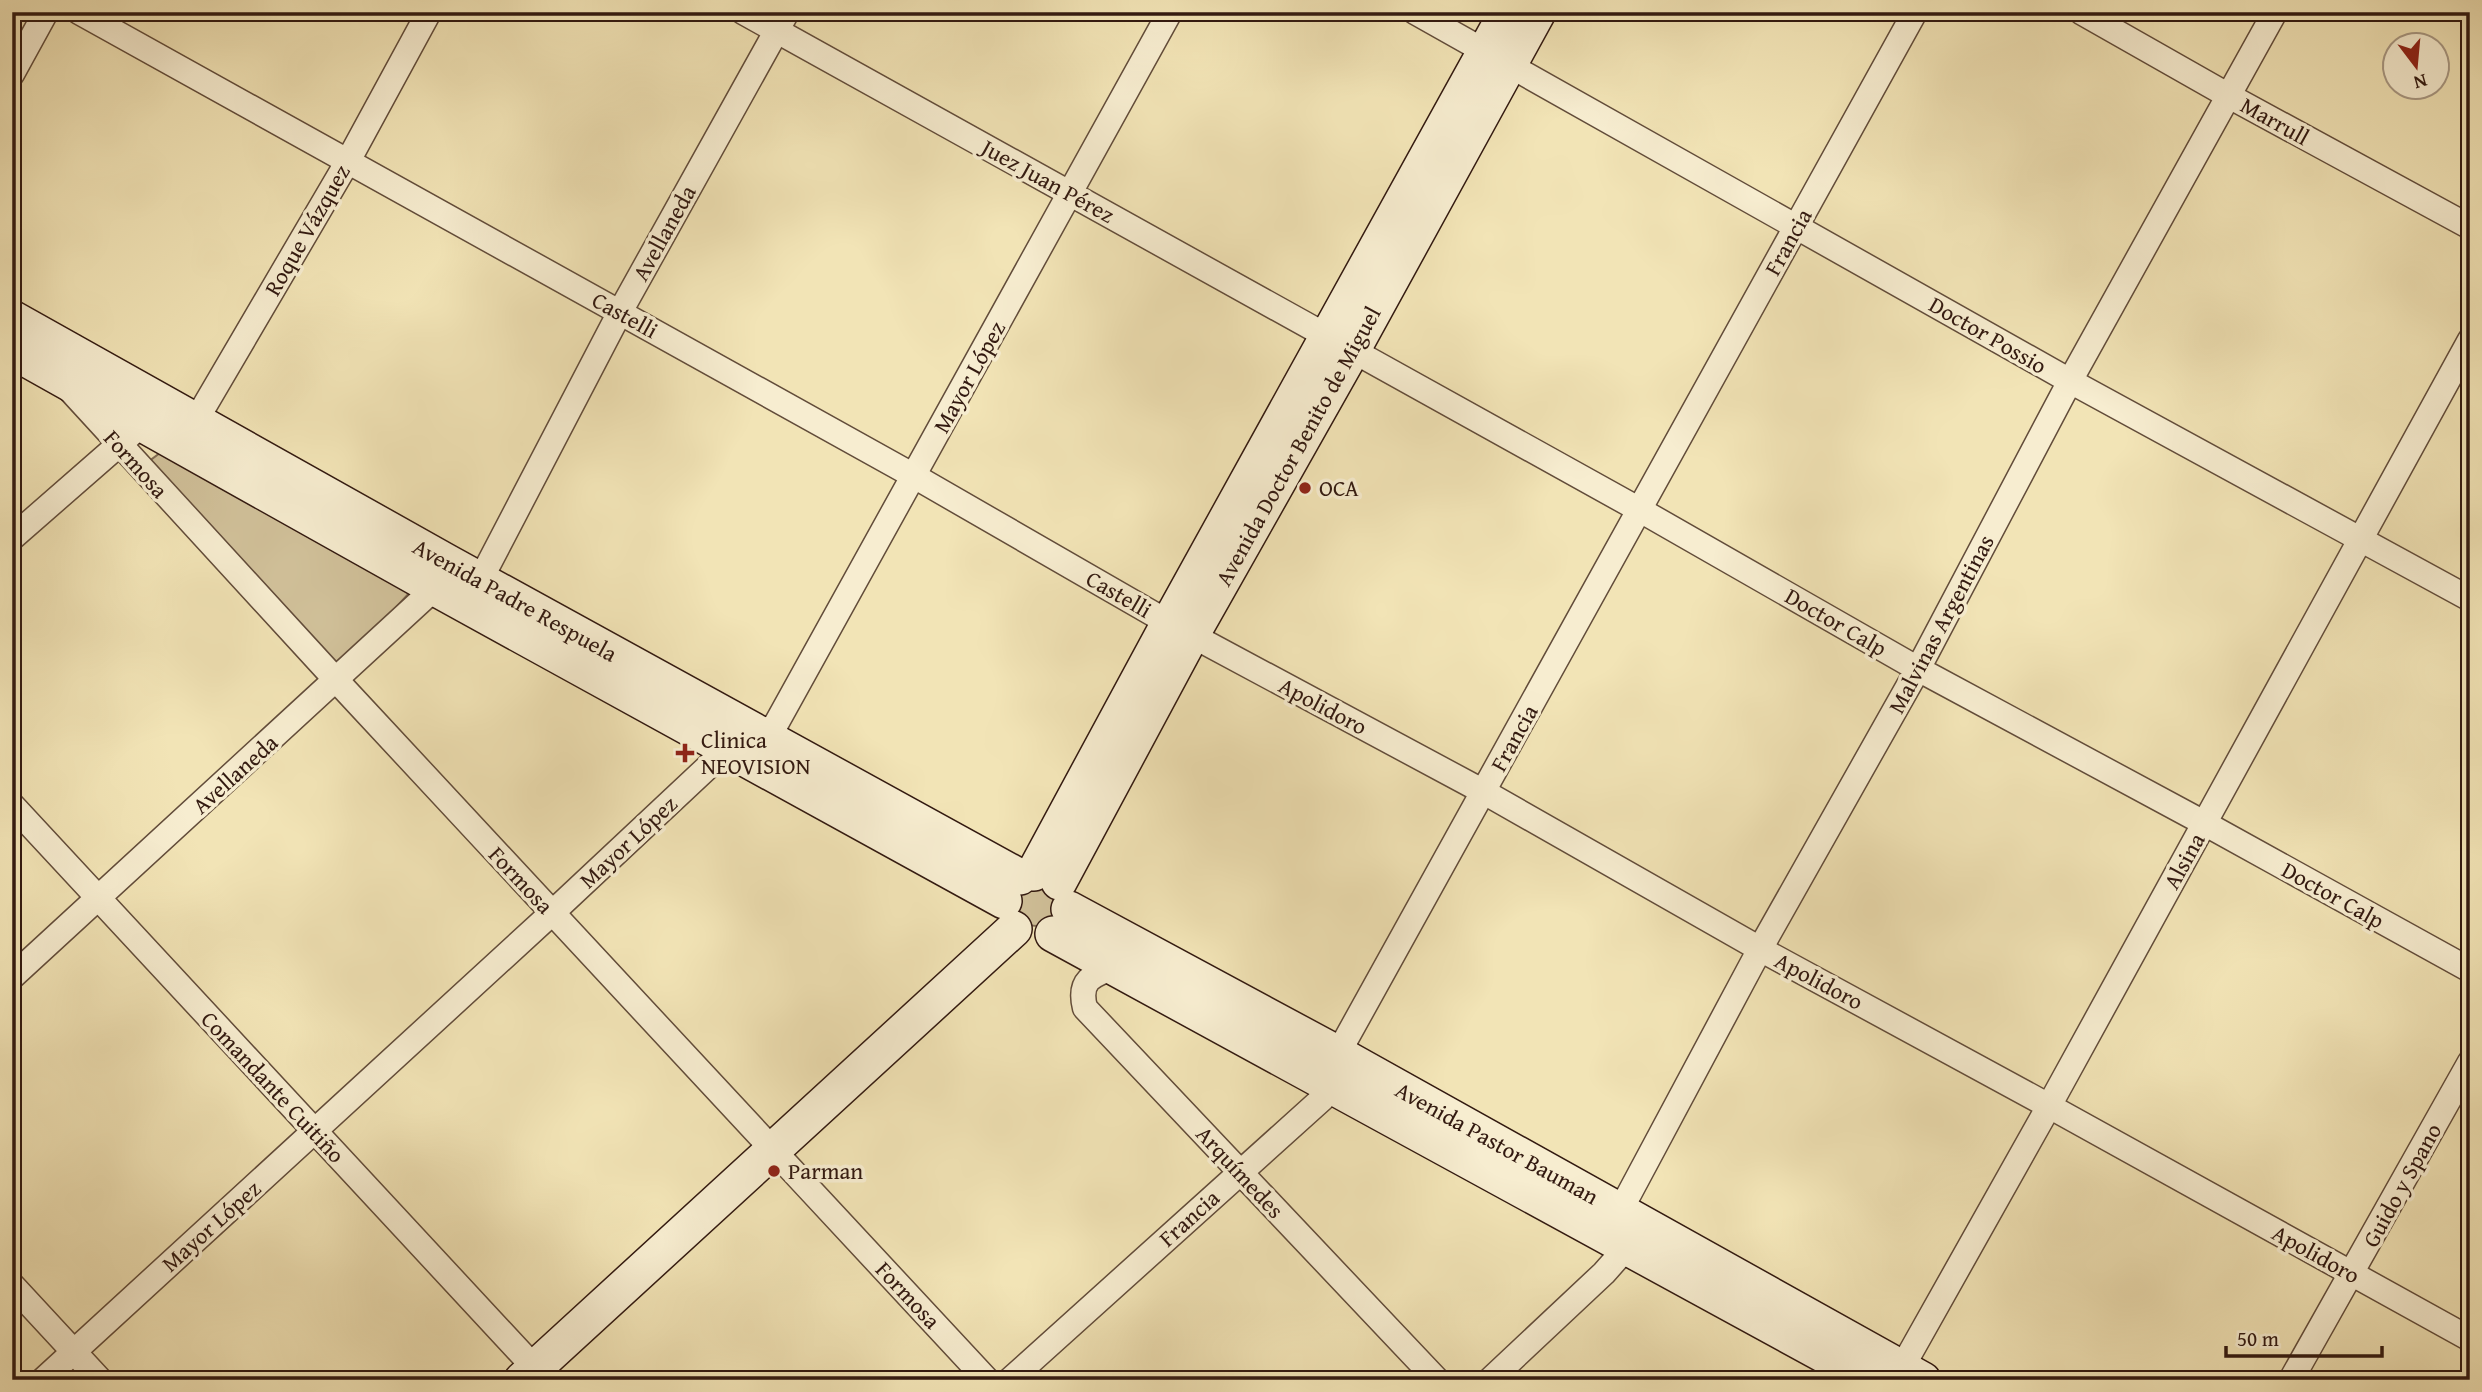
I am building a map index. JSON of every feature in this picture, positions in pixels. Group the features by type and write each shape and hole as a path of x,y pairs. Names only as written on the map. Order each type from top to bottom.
{"main road":[{"name":"Avenida Doctor Benito de Miguel","path":"1498,57 1507,12"},
{"name":"Avenida Doctor Benito de Miguel","path":"534,1376 1036,901 1180,629 1498,57 1538,12"},
{"name":"Avenida Padre Respuela","path":"12,318 140,424"},
{"name":"Avenida Padre Respuela","path":"12,351 140,424 189,434 474,593 762,736 1036,901"},
{"name":"Avenida Padre Respuela","path":"474,593 727,749 1036,901"},
{"name":"Avenida Pastor Bauman","path":"1036,901 1115,967 1336,1070"},
{"name":"Avenida Pastor Bauman","path":"1036,901 1622,1228 1898,1377"}],"street":[{"path":"12,74 47,12"},
{"name":"Castelli","path":"79,12 914,476 1180,629"},
{"name":"Roque Vázquez","path":"189,434 348,161 429,12"},
{"name":"Juez Juan Pérez","path":"743,12 782,22 1070,194 1340,344"},
{"name":"Mayor López","path":"43,1380 552,914 727,749 762,736 776,724 1170,12"},
{"name":"Doctor Possio","path":"1415,12 2070,382 2470,599"},
{"name":"Francia","path":"1010,1380 1322,1099 1336,1070 1346,1038 1485,792 1915,12"},
{"name":"Marrull","path":"2081,12 2470,227"},
{"name":"Malvinas Argentinas","path":"1490,1380 1604,1273 1622,1228 1760,949 1919,669 2070,382 2275,12"},
{"name":"Avellaneda","path":"474,593 620,313 782,22"},
{"name":"Alsina","path":"1898,1377 2470,340"},
{"name":"Doctor Calp","path":"1340,344 1919,669 2470,970"},
{"path":"12,538 140,424"},
{"name":"Formosa","path":"140,424 337,681 987,1380"},
{"name":"Avellaneda","path":"12,977 337,681 441,575"},
{"name":"Apolidoro","path":"1180,629 1485,792 1760,949 2470,1339"},
{"name":"Comandante Cuitiño","path":"12,805 314,1132 534,1376"},
{"name":"Arquímedes","path":"1115,967 1094,974 1086,983 1082,996 1085,1008 1437,1380"},
{"name":"Guido y Spano","path":"2291,1380 2470,1062"},
{"path":"12,1285 100,1380"}],"shaded area":[{"path":"164,450 412,590 340,668 148,462"},
{"path":"1037,886 1051,892 1057,906 1051,920 1037,926 1023,920 1017,906 1023,892"}],"place":[{"name":"OCA","path":"1305,488"},
{"name":"Clinica NEOVISION","path":"685,753"},
{"name":"Parman","path":"774,1171"}]}
